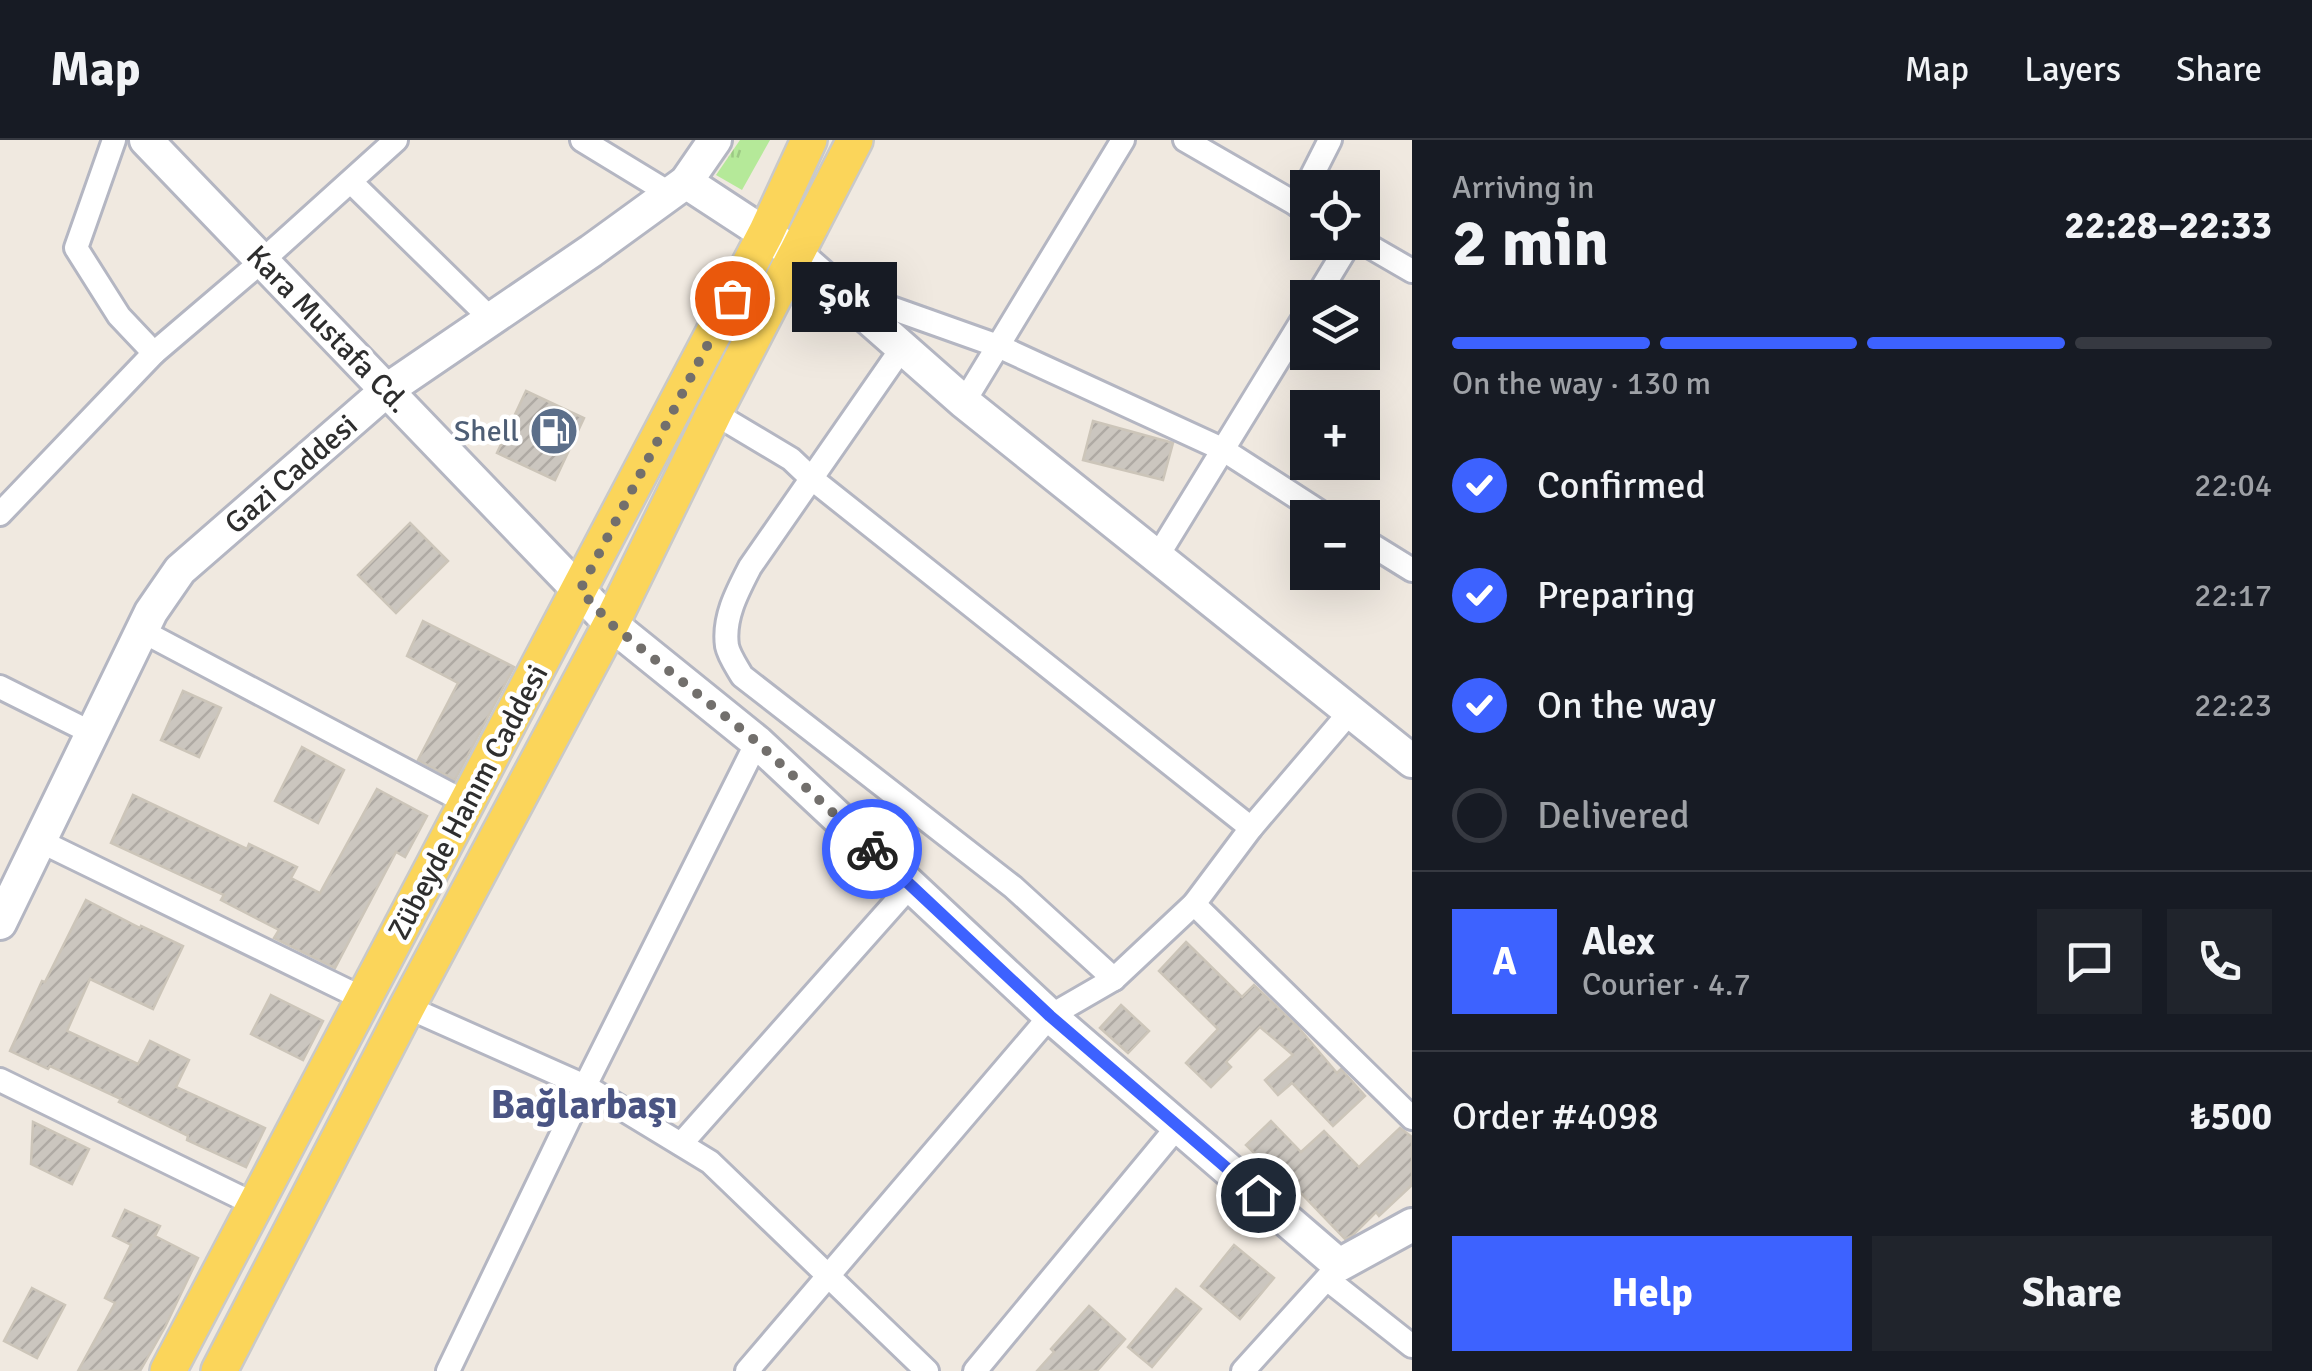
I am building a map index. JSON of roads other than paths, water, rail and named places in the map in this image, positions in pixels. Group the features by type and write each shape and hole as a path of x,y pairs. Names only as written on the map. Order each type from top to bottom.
{"main road":[{"name":"Zübeyde Hanım Caddesi","path":"168,1371 766,233 809,140"},
{"path":"219,1371 611,624 854,140"}],"street":[{"path":"114,140 76,248 119,316 154,353"},
{"name":"Kara Mustafa Cd.","path":"146,140 611,624 757,742 1050,1016 1178,1126 1333,1272"},
{"path":"0,514 154,353 396,140"},
{"path":"582,140 766,233 796,254 964,402 1412,761"},
{"name":"Gazi Caddesi","path":"0,923 142,631 180,570 387,390 677,188 716,140"},
{"path":"964,402 1123,140"},
{"path":"1185,140 1290,201"},
{"path":"1318,170 1330,140"},
{"path":"352,182 491,319"},
{"path":"1380,253 1412,272"},
{"path":"834,288 998,346 1222,449 1301,500"},
{"path":"1157,556 1290,341"},
{"path":"902,348 750,567 728,619 727,649 742,676 1013,887 1114,979"},
{"path":"714,413 791,459 1251,828"},
{"path":"1380,550 1412,570"},
{"path":"142,631 467,804"},
{"path":"0,687 92,734"},
{"path":"746,1371 1050,1016 1114,979 1194,904 1251,828 1350,712"},
{"path":"448,1371 757,742"},
{"path":"40,841 364,999"},
{"path":"682,1144 911,886"},
{"path":"1194,904 1412,1118"},
{"path":"407,1007 585,1086 710,1162 927,1371"},
{"path":"0,1080 256,1204"},
{"path":"975,1371 1178,1126"},
{"path":"1243,1371 1333,1272 1412,1225"},
{"path":"1333,1272 1412,1346"}],"place":[{"name":"Şok","path":"732,298"},
{"name":"Shell","path":"554,431"}],"district":[{"name":"Bağlarbaşı","path":"584,1104"}]}
